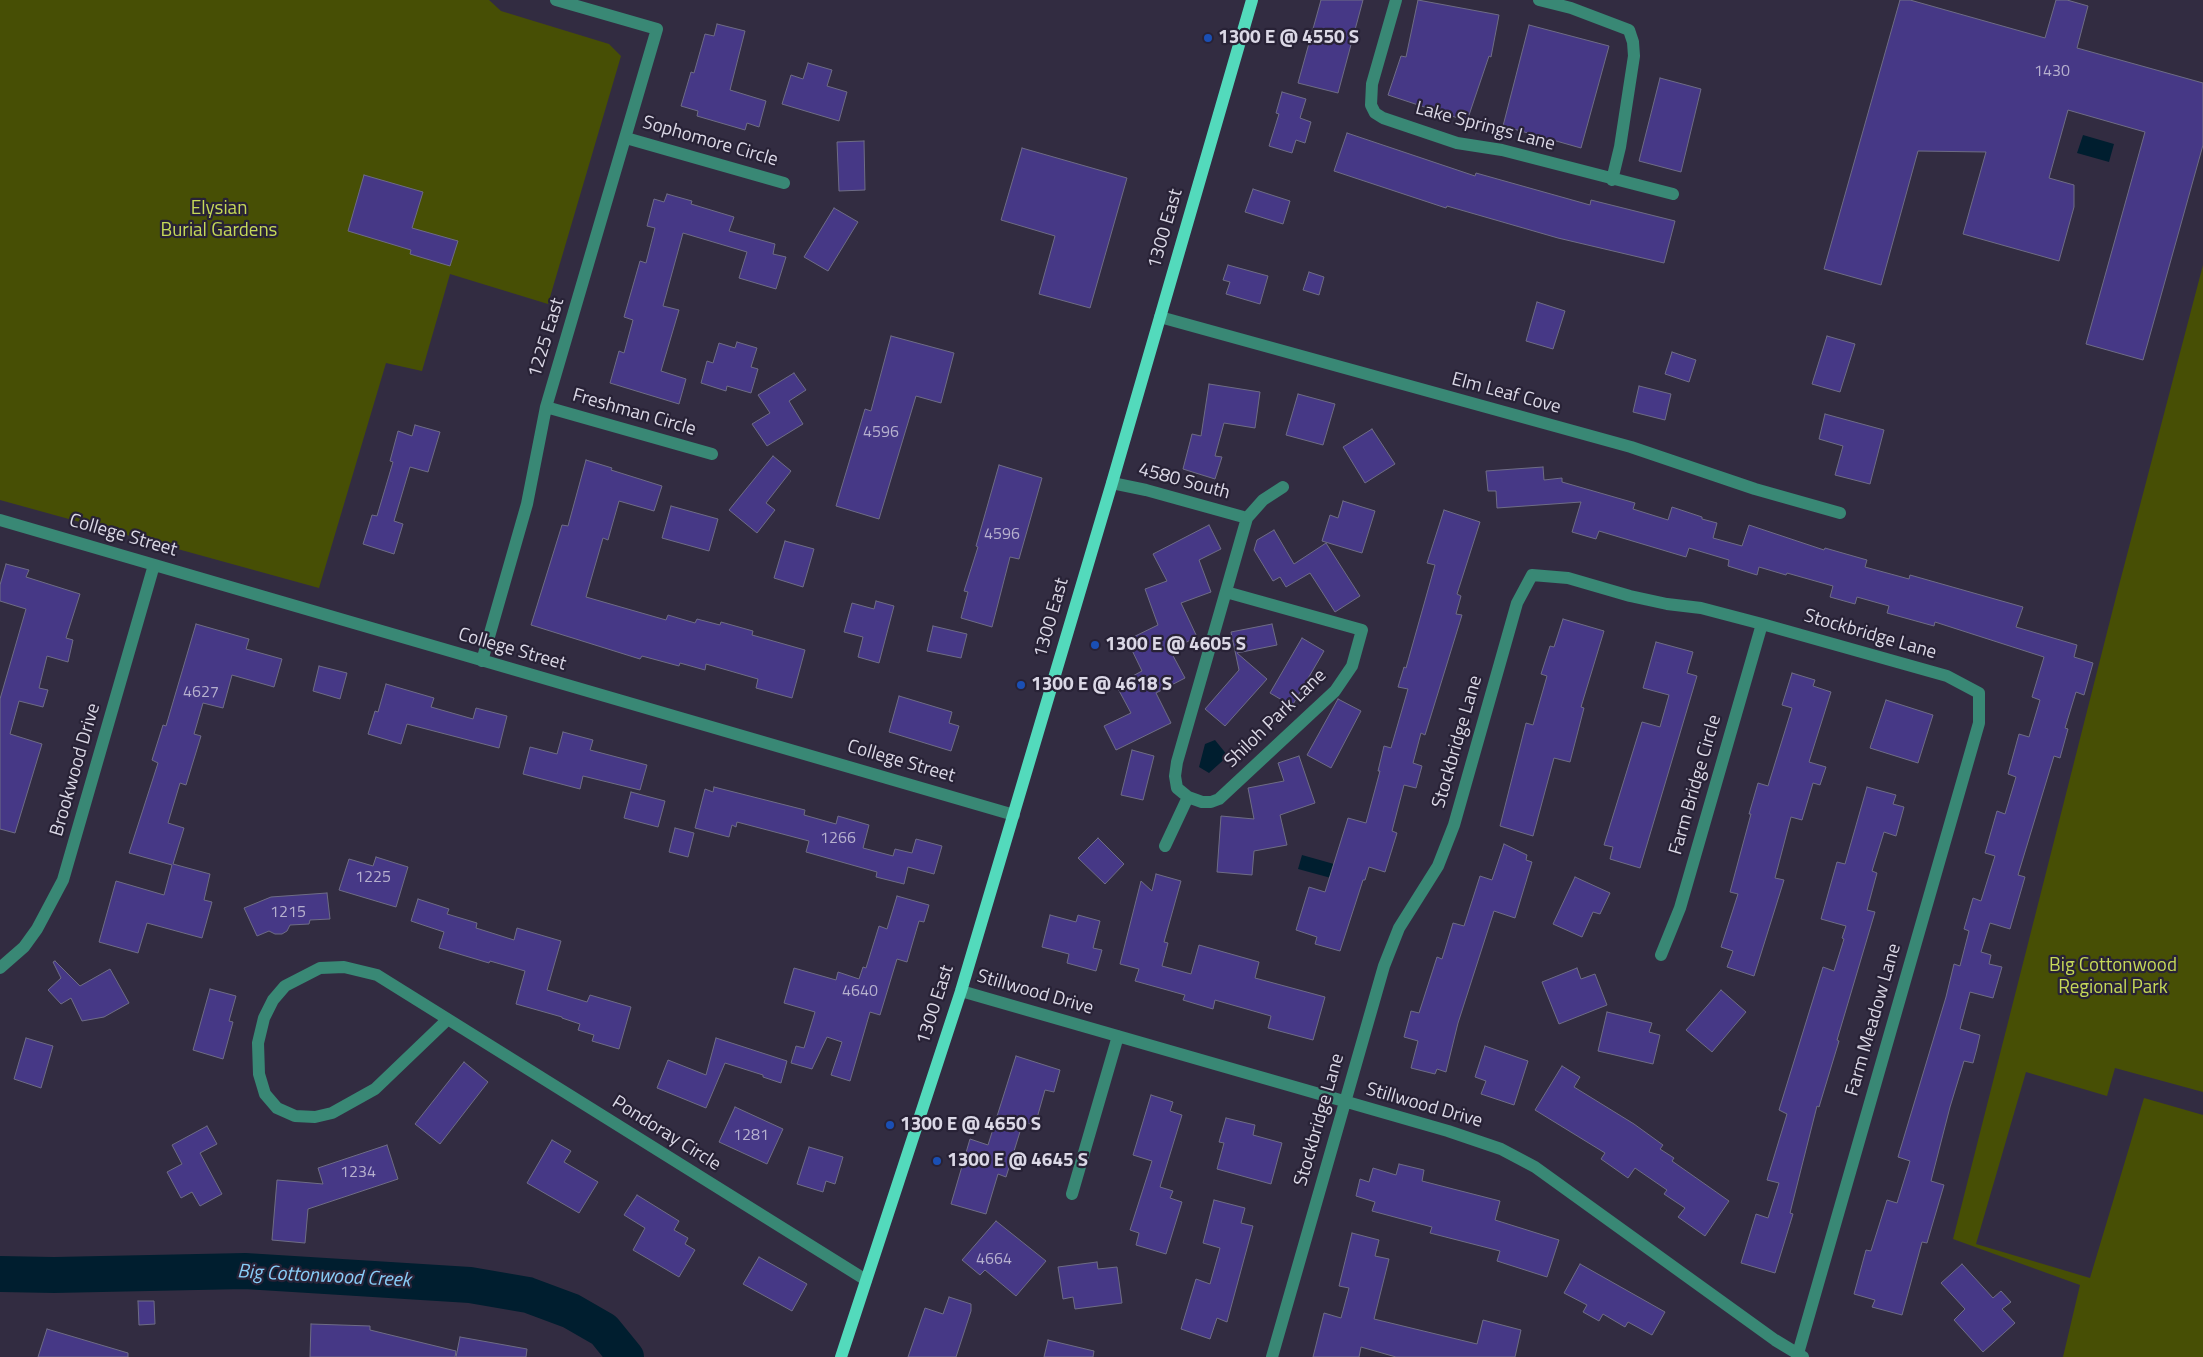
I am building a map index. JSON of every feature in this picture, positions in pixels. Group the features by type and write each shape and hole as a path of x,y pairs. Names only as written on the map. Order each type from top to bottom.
{"main road":[{"name":"1300 East","path":"841,1357 961,991 1112,483 1252,0"}],"street":[{"name":"1225 East","path":"482,661 527,504 546,407 657,29 556,0"},
{"name":"Lake Springs Lane","path":"1396,0 1372,84 1371,105 1375,113 1383,118 1457,143 1502,150 1612,180 1673,194"},
{"path":"1539,0 1553,2 1628,30 1633,42 1634,56 1620,146 1612,180"},
{"name":"Sophomore Circle","path":"626,138 784,183"},
{"name":"Elm Leaf Cove","path":"1160,318 1631,448 1755,489 1840,513"},
{"name":"Freshman Circle","path":"546,407 712,454"},
{"name":"4580 South","path":"1112,483 1146,490 1247,518"},
{"path":"1165,846 1188,797 1177,788 1175,776 1177,762 1247,518 1263,500 1283,487"},
{"name":"College Street","path":"0,520 1014,815"},
{"name":"Brookwood Drive","path":"0,968 24,947 38,929 63,880 154,565"},
{"name":"Stockbridge Lane","path":"1272,1357 1384,966 1399,928 1438,866 1454,825 1517,603 1532,575 1568,578 1630,596 1667,604 1701,608 1762,624 1946,676 1979,693"},
{"name":"Shiloh Park Lane","path":"1188,797 1202,802 1211,802 1219,799 1335,690 1352,666 1362,630 1226,592"},
{"name":"Farm Bridge Circle","path":"1661,955 1680,908 1762,624"},
{"name":"Farm Meadow Lane","path":"1800,1356 1979,723 1979,693"},
{"name":"Pondoray Circle","path":"447,1020 375,1089 332,1113 315,1118 295,1116 277,1108 265,1094 259,1074 258,1043 264,1018 273,1000 285,986 320,968 344,967 377,975 866,1280"},
{"name":"Stillwood Drive","path":"961,991 1345,1103 1448,1131 1492,1146 1535,1167 1800,1356"},
{"path":"1072,1194 1118,1036"}],"green space":[{"name":"Elysian Burial Gardens","path":"0,0 489,0 501,11 609,44 621,56 548,304 450,274 422,371 386,363 319,588 0,500"},
{"name":"Big Cottonwood Regional Park","path":"2203,265 2203,1092 2115,1068 2107,1096 2026,1072 1976,1244 2090,1278 2144,1098 2203,1115 2203,1357 2063,1357 2080,1285 1953,1239 2117,593"}],"water":[{"path":"2083,135 2114,144 2109,162 2077,153"},
{"path":"1215,740 1228,756 1209,773 1199,767 1205,744"},
{"path":"1302,855 1334,864 1331,878 1298,869"}],"building":[{"path":"1321,0 1363,0 1338,93 1298,83"},
{"path":"1418,0 1499,15 1491,57 1489,56 1467,121 1388,95 1401,56 1406,57"},
{"path":"1900,0 1910,0 2045,38 2056,0 2067,0 2088,6 2077,48 2203,83 2203,145 2143,360 2086,344 2145,132 2068,110 2049,178 2074,185 2074,207 2059,261 1963,234 1986,152 1918,151 1881,285 1824,269"},
{"path":"717,24 745,31 730,90 766,101 759,127 747,123 745,130 697,116 698,111 681,106 691,72 694,73 705,34 714,36"},
{"path":"1529,25 1609,46 1581,148 1503,126"},
{"path":"808,63 832,70 827,86 847,92 839,121 782,104 791,75 803,79"},
{"path":"1660,78 1701,89 1681,172 1639,161"},
{"path":"1282,92 1306,99 1300,118 1311,122 1305,143 1296,140 1292,153 1269,146 1279,114 1276,113"},
{"path":"1347,133 1475,176 1476,173 1590,205 1591,200 1675,221 1664,263 1558,238 1447,206 1446,208 1334,171"},
{"path":"864,141 865,190 839,191 837,142"},
{"path":"1022,148 1127,178 1090,308 1039,294 1055,236 1001,220"},
{"path":"364,175 423,192 412,228 458,241 450,266 410,254 411,250 348,231"},
{"path":"1253,189 1290,201 1283,224 1245,212"},
{"path":"667,194 692,201 691,204 734,217 729,231 775,244 773,254 786,257 776,289 739,278 747,252 683,233 663,306 679,310 661,371 686,379 679,404 610,383 619,351 624,353 633,320 624,317 640,261 646,263 655,228 647,226 654,199 664,202"},
{"path":"834,208 858,222 828,271 804,257"},
{"path":"1228,265 1268,276 1260,304 1226,294 1230,282 1223,280"},
{"path":"1309,272 1324,277 1319,295 1303,290"},
{"path":"1537,302 1565,311 1553,349 1526,341"},
{"path":"891,336 954,353 941,403 916,396 879,519 836,506 865,409 871,411"},
{"path":"1827,336 1855,344 1840,392 1812,384"},
{"path":"737,342 757,348 751,367 758,369 751,393 727,386 726,391 701,383 707,361 713,363 719,343 735,348"},
{"path":"1672,352 1696,360 1689,382 1665,374"},
{"path":"794,373 806,390 789,401 803,424 767,446 752,424 770,413 758,395"},
{"path":"1209,384 1260,392 1255,428 1224,423 1215,456 1222,457 1215,479 1183,469 1192,434 1201,436"},
{"path":"1639,386 1671,394 1665,420 1633,412"},
{"path":"1298,394 1335,404 1323,445 1286,435"},
{"path":"1825,414 1884,430 1870,484 1835,475 1843,446 1819,439"},
{"path":"415,425 440,432 428,472 410,467 394,521 403,524 394,554 363,544 372,515 377,516 393,462 390,461 398,431 412,436"},
{"path":"1372,429 1395,464 1365,483 1343,447"},
{"path":"773,456 791,471 766,503 775,510 757,533 729,510"},
{"path":"586,460 662,486 654,511 619,501 608,540 603,538 586,597 666,620 668,615 695,623 697,619 720,625 721,622 753,631 752,635 805,650 792,698 756,688 758,679 706,664 705,670 680,663 679,666 642,656 640,659 531,625 562,525 568,526"},
{"path":"999,465 1042,478 1019,559 1010,557 992,627 961,618 968,592 964,591 978,547 976,546"},
{"path":"1543,467 1544,480 1562,478 1562,482 1635,503 1633,509 1668,520 1672,507 1717,523 1713,538 1742,546 1749,525 1824,550 1825,548 1867,560 1865,567 1909,579 1910,575 2023,607 2016,627 2077,645 2074,657 2093,663 2084,695 2076,692 2065,728 2068,729 2060,758 2054,756 2018,875 2025,877 2010,929 1990,923 1981,952 1991,955 1989,964 2002,967 1993,998 1970,992 1960,1029 1980,1035 1973,1063 1964,1061 1950,1107 1931,1181 1944,1185 1927,1243 1922,1242 1902,1315 1872,1307 1875,1300 1854,1294 1866,1250 1871,1251 1887,1200 1897,1203 1910,1161 1898,1157 1946,997 1954,964 1960,966 1969,931 1964,929 1973,898 1981,901 1995,856 1985,853 1997,811 2005,814 2016,777 2008,774 2019,734 2029,737 2040,700 2032,697 2044,657 1935,622 1934,626 1887,613 1889,606 1857,597 1855,604 1830,597 1833,586 1787,573 1786,575 1759,567 1757,575 1728,566 1729,560 1689,548 1686,557 1599,531 1596,539 1572,532 1581,502 1497,508 1496,491 1488,491 1486,471"},
{"path":"1343,501 1375,511 1362,553 1322,541 1330,515 1338,518"},
{"path":"671,506 718,519 709,551 662,538"},
{"path":"1444,510 1480,522 1457,594 1461,596 1456,614 1462,615 1425,735 1421,733 1413,763 1422,766 1416,788 1404,785 1392,831 1397,833 1385,872 1369,867 1340,951 1315,944 1317,937 1296,930 1309,887 1325,892 1348,818 1366,823 1380,771 1378,771 1384,746 1391,748 1408,689 1398,687 1404,667 1406,668 1435,565 1427,563"},
{"path":"1209,525 1221,549 1199,560 1211,592 1181,603 1197,637 1170,650 1185,678 1156,693 1171,723 1116,750 1104,726 1131,713 1116,685 1142,671 1127,640 1158,625 1145,589 1167,581 1153,554"},
{"path":"1274,530 1294,564 1326,543 1360,596 1335,612 1310,573 1286,587 1280,577 1273,581 1254,550 1257,540"},
{"path":"785,541 814,549 803,587 774,578"},
{"path":"6,564 29,570 26,577 80,594 66,638 73,640 68,662 47,656 39,688 48,690 43,707 19,701 10,734 42,744 15,833 0,829 0,699 26,609 0,601 0,585"},
{"path":"876,601 894,606 879,663 858,657 863,637 844,632 852,603 874,609"},
{"path":"1563,619 1604,631 1581,707 1584,708 1570,762 1554,758 1533,836 1500,826 1526,723 1533,725 1547,676 1541,674 1550,646 1554,647"},
{"path":"196,624 249,639 246,649 282,659 274,687 232,675 223,708 203,703 194,734 201,736 186,785 180,783 168,823 184,828 173,864 210,874 204,900 212,902 202,938 147,923 138,953 99,942 116,881 164,895 172,865 129,853 158,763 152,760 163,725 166,726"},
{"path":"1272,624 1277,645 1237,653 1267,679 1225,726 1205,709 1239,670 1231,632"},
{"path":"933,626 967,634 961,658 927,651"},
{"path":"1302,638 1324,651 1292,706 1270,693"},
{"path":"1656,642 1693,652 1687,673 1697,676 1640,868 1610,859 1613,847 1604,845 1642,722 1660,727 1669,695 1643,688"},
{"path":"319,666 347,673 340,699 313,691"},
{"path":"1792,673 1815,680 1813,686 1831,692 1809,762 1826,767 1820,785 1813,783 1802,820 1791,817 1775,878 1784,880 1754,976 1727,967 1733,951 1721,947 1738,894 1730,892 1758,783 1768,786 1792,708 1782,705"},
{"path":"386,684 434,698 431,707 473,719 476,708 507,716 499,748 407,724 401,744 368,734 375,711 378,712"},
{"path":"899,696 952,712 949,723 959,726 951,751 889,732"},
{"path":"1338,699 1361,711 1331,768 1307,755"},
{"path":"1886,700 1933,715 1918,763 1870,748"},
{"path":"563,732 593,740 590,750 647,765 640,790 583,776 580,789 523,774 530,747 557,754"},
{"path":"1132,750 1154,756 1143,800 1121,795"},
{"path":"1299,756 1315,803 1280,815 1287,845 1254,851 1252,875 1217,872 1221,816 1254,819 1248,788 1284,781 1278,763"},
{"path":"714,787 805,810 804,815 836,824 838,816 869,825 863,848 893,856 895,849 912,853 916,839 942,846 934,874 908,867 904,884 876,877 877,872 806,852 809,841 737,822 736,827 732,825 729,837 695,828 705,789 713,792"},
{"path":"1867,787 1896,795 1893,804 1904,807 1896,836 1884,832 1872,871 1877,873 1867,910 1875,912 1837,1040 1839,1041 1819,1107 1817,1106 1790,1213 1793,1214 1775,1273 1741,1263 1756,1214 1768,1218 1779,1183 1767,1180 1787,1114 1779,1110 1823,967 1834,971 1844,939 1842,938 1846,926 1821,919 1837,862 1845,864"},
{"path":"631,792 665,801 658,827 624,818"},
{"path":"675,828 694,833 688,857 669,852"},
{"path":"1098,838 1124,864 1105,884 1078,858"},
{"path":"1504,844 1527,855 1526,860 1532,862 1515,918 1494,911 1458,1023 1446,1072 1437,1069 1435,1074 1411,1068 1418,1041 1404,1037 1411,1011 1419,1013 1437,957 1442,959 1453,923 1464,926 1480,876 1492,880"},
{"path":"376,857 408,867 396,907 339,890 349,859 373,866"},
{"path":"1156,874 1181,881 1164,942 1168,943 1162,966 1191,974 1199,945 1259,962 1255,978 1325,997 1313,1040 1268,1028 1271,1016 1215,1000 1213,1009 1183,1000 1185,995 1135,981 1139,969 1120,964 1141,881 1152,891"},
{"path":"1575,877 1610,893 1600,914 1593,912 1582,937 1553,924"},
{"path":"327,893 330,919 310,920 309,924 290,925 287,931 282,934 275,934 269,931 257,936 244,908 271,897"},
{"path":"897,896 929,905 924,922 919,921 907,962 897,959 880,1015 870,1012 850,1081 831,1075 842,1042 827,1037 812,1069 791,1063 796,1046 804,1048 815,1012 784,1003 794,968 836,980 838,972 859,979 863,967 866,968 879,926 887,929"},
{"path":"418,899 449,909 447,914 477,923 476,928 514,940 517,928 561,941 547,990 587,1002 590,995 631,1007 619,1049 592,1041 594,1035 578,1030 580,1024 516,1004 525,971 490,961 489,963 439,948 444,932 411,921"},
{"path":"1050,915 1076,922 1078,915 1100,921 1093,948 1102,950 1096,971 1067,963 1069,954 1042,947"},
{"path":"55,961 80,986 110,969 129,1003 104,1017 82,1021 71,998 61,1004 48,990 61,978 53,962"},
{"path":"1577,968 1581,979 1595,974 1607,1005 1559,1024 1542,982"},
{"path":"210,989 236,996 229,1021 233,1022 223,1059 193,1050"},
{"path":"1721,990 1746,1012 1712,1052 1686,1030"},
{"path":"1607,1012 1652,1023 1649,1032 1660,1035 1653,1064 1598,1051"},
{"path":"26,1038 53,1046 41,1088 14,1079"},
{"path":"716,1038 787,1061 781,1083 725,1063 706,1108 657,1088 668,1060 706,1075"},
{"path":"1485,1046 1528,1061 1514,1105 1481,1094 1486,1081 1475,1077"},
{"path":"1016,1056 1060,1070 1054,1092 1045,1090 1035,1125 1023,1122 1006,1177 998,1174 986,1214 951,1204 970,1139 988,1145"},
{"path":"464,1062 488,1082 440,1144 415,1124"},
{"path":"1562,1066 1580,1077 1574,1087 1634,1124 1663,1145 1660,1149 1674,1158 1672,1161 1729,1201 1705,1236 1678,1217 1685,1208 1664,1194 1667,1190 1635,1168 1628,1178 1601,1159 1605,1153 1535,1110"},
{"path":"1151,1095 1173,1102 1170,1111 1182,1115 1160,1187 1173,1191 1170,1198 1182,1202 1166,1254 1136,1245 1139,1233 1130,1230 1152,1161 1133,1155"},
{"path":"735,1107 783,1129 767,1164 719,1142"},
{"path":"1226,1118 1255,1125 1253,1135 1282,1143 1271,1184 1217,1169 1224,1143 1219,1142"},
{"path":"207,1126 217,1144 200,1153 222,1194 200,1206 192,1192 181,1198 167,1172 182,1164 172,1145"},
{"path":"552,1140 571,1151 564,1162 598,1182 579,1213 527,1183"},
{"path":"387,1145 398,1179 308,1209 305,1243 272,1240 277,1180 323,1184 318,1168"},
{"path":"809,1147 843,1157 835,1184 826,1181 823,1192 797,1184"},
{"path":"1399,1164 1424,1170 1422,1181 1500,1201 1495,1220 1559,1240 1547,1277 1497,1261 1500,1251 1430,1233 1432,1227 1372,1211 1375,1202 1356,1196 1360,1179 1369,1182 1373,1168 1396,1175"},
{"path":"637,1195 679,1221 674,1230 688,1238 685,1244 695,1250 679,1277 633,1250 645,1228 624,1215"},
{"path":"1214,1200 1245,1208 1241,1223 1253,1226 1227,1322 1217,1318 1210,1339 1181,1329 1196,1279 1210,1284 1220,1248 1203,1243"},
{"path":"996,1221 1046,1261 1016,1296 985,1270 980,1275 962,1260"},
{"path":"1352,1233 1379,1240 1375,1256 1389,1259 1374,1319 1477,1344 1483,1320 1521,1330 1515,1357 1396,1357 1361,1347 1359,1357 1313,1357 1324,1313 1341,1318 1349,1288 1339,1286"},
{"path":"759,1257 807,1284 792,1311 743,1284"},
{"path":"1097,1262 1098,1269 1117,1267 1122,1303 1075,1309 1073,1297 1063,1299 1058,1267"},
{"path":"1580,1264 1665,1312 1652,1335 1628,1322 1625,1327 1603,1314 1599,1321 1583,1312 1587,1305 1564,1293"},
{"path":"1962,1264 1993,1298 2001,1291 2011,1302 2002,1309 2015,1323 1983,1352 1954,1320 1965,1309 1941,1283"},
{"path":"949,1297 971,1304 971,1311 956,1357 908,1357 925,1308 943,1314"},
{"path":"138,1301 154,1301 155,1324 139,1325"},
{"path":"311,1324 370,1326 370,1330 456,1351 455,1357 310,1357"},
{"path":"47,1329 128,1353 128,1357 38,1357"},
{"path":"460,1337 527,1349 526,1357 456,1357"},
{"path":"1048,1340 1094,1351 1093,1357 1044,1357"}],"waterway":[{"name":"Big Cottonwood Creek","path":"0,1274 54,1275 245,1271 470,1285 528,1295 571,1311 604,1330 626,1357"}],"place":[{"name":"1300 E @ 4550 S","path":"1208,38"},
{"name":"1300 E @ 4605 S","path":"1095,645"},
{"name":"1300 E @ 4618 S","path":"1021,685"},
{"name":"1300 E @ 4650 S","path":"890,1125"},
{"name":"1300 E @ 4645 S","path":"937,1161"}]}
